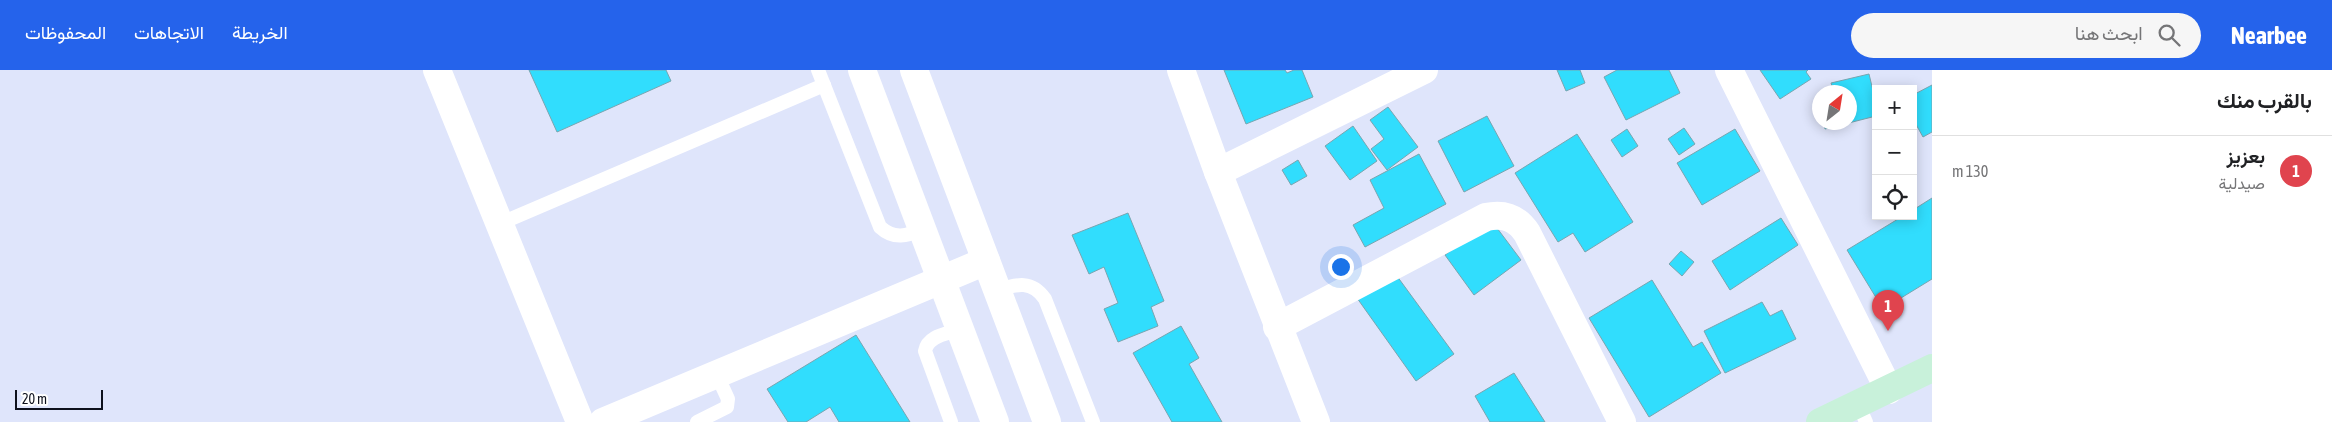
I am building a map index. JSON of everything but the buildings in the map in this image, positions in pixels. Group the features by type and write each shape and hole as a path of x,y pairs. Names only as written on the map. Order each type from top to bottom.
{"main road":[{"path":"1820,422 1862,413 1889,390 1932,368"}],"street":[{"path":"436,70 580,422"},
{"path":"862,70 995,422"},
{"path":"914,70 1047,422"},
{"path":"1181,70 1218,172 1316,422"},
{"path":"1729,70 1889,390"},
{"path":"1218,172 1415,72"},
{"path":"1278,327 1486,217 1505,215 1522,225 1622,422"},
{"path":"604,422 986,262"}],"lane":[{"path":"818,70 880,227 886,232 903,237 923,229"},
{"path":"499,224 824,85"},
{"path":"997,290 1025,284 1040,292 1045,300 1093,422"},
{"path":"951,422 925,350 928,341 961,329"},
{"path":"697,422 727,407 728,399 717,374"}],"place":[{"name":"بعزيز","path":"1888,331"}]}
